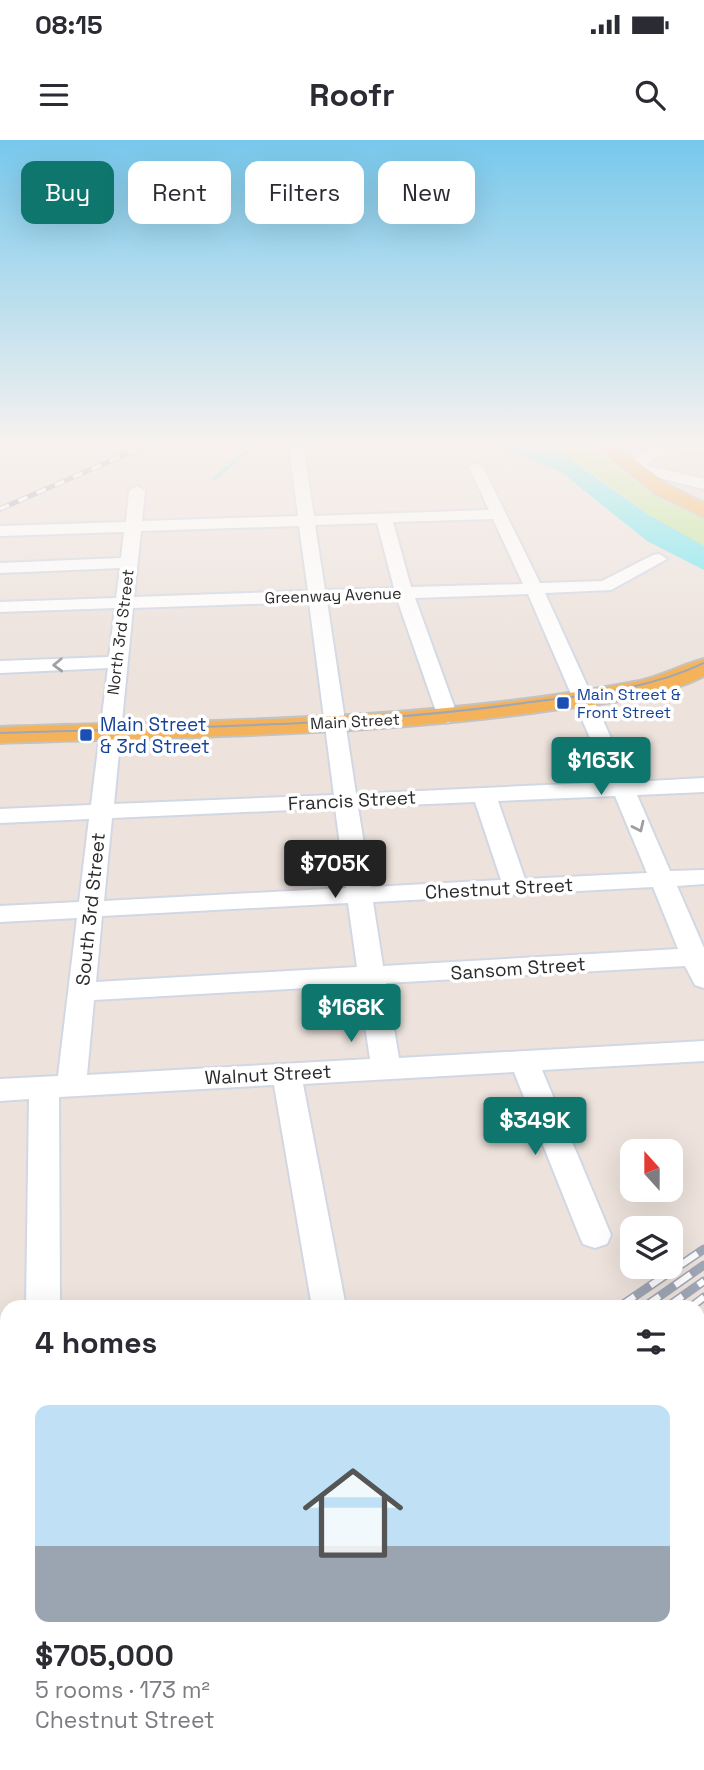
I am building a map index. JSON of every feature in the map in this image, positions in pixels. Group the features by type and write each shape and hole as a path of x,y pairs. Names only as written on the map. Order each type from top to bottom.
{"main road":[{"name":"Main Street","path":"0,735 448,717 656,685 702,670"}],"street":[{"name":"North 3rd Street","path":"108,731 133,521"},
{"path":"0,531 305,521"},
{"path":"307,521 348,800 357,895 386,1067"},
{"path":"385,521 404,593 448,717"},
{"path":"503,521 536,588 620,788 664,879 700,964"},
{"name":"Greenway Avenue","path":"0,607 605,586 659,559"},
{"path":"0,568 128,563"},
{"path":"0,667 116,662"},
{"name":"South 3rd Street","path":"43,1300 58,1087 81,992 108,731"},
{"name":"Francis Street","path":"0,816 704,785"},
{"path":"484,794 515,887"},
{"name":"Chestnut Street","path":"0,914 704,877"},
{"name":"Sansom Street","path":"81,992 700,964"},
{"name":"Walnut Street","path":"0,1090 704,1051"},
{"path":"523,1059 595,1235"},
{"path":"286,1073 329,1300"}],"green space":[{"path":"659,521 704,521 704,546 682,535"}],"water":[{"path":"622,521 660,521 704,546 704,570 647,541"}],"tram line":[{"path":"0,733 262,725 459,711 616,690 661,680 704,663"}],"railway":[{"path":"629,1300 704,1249"},
{"path":"654,1300 704,1265"},
{"path":"677,1300 704,1281"},
{"path":"700,1300 704,1297"}],"place":[{"name":"Main Street & Front Street","path":"563,703"},
{"name":"Main Street & 3rd Street","path":"86,735"}]}
